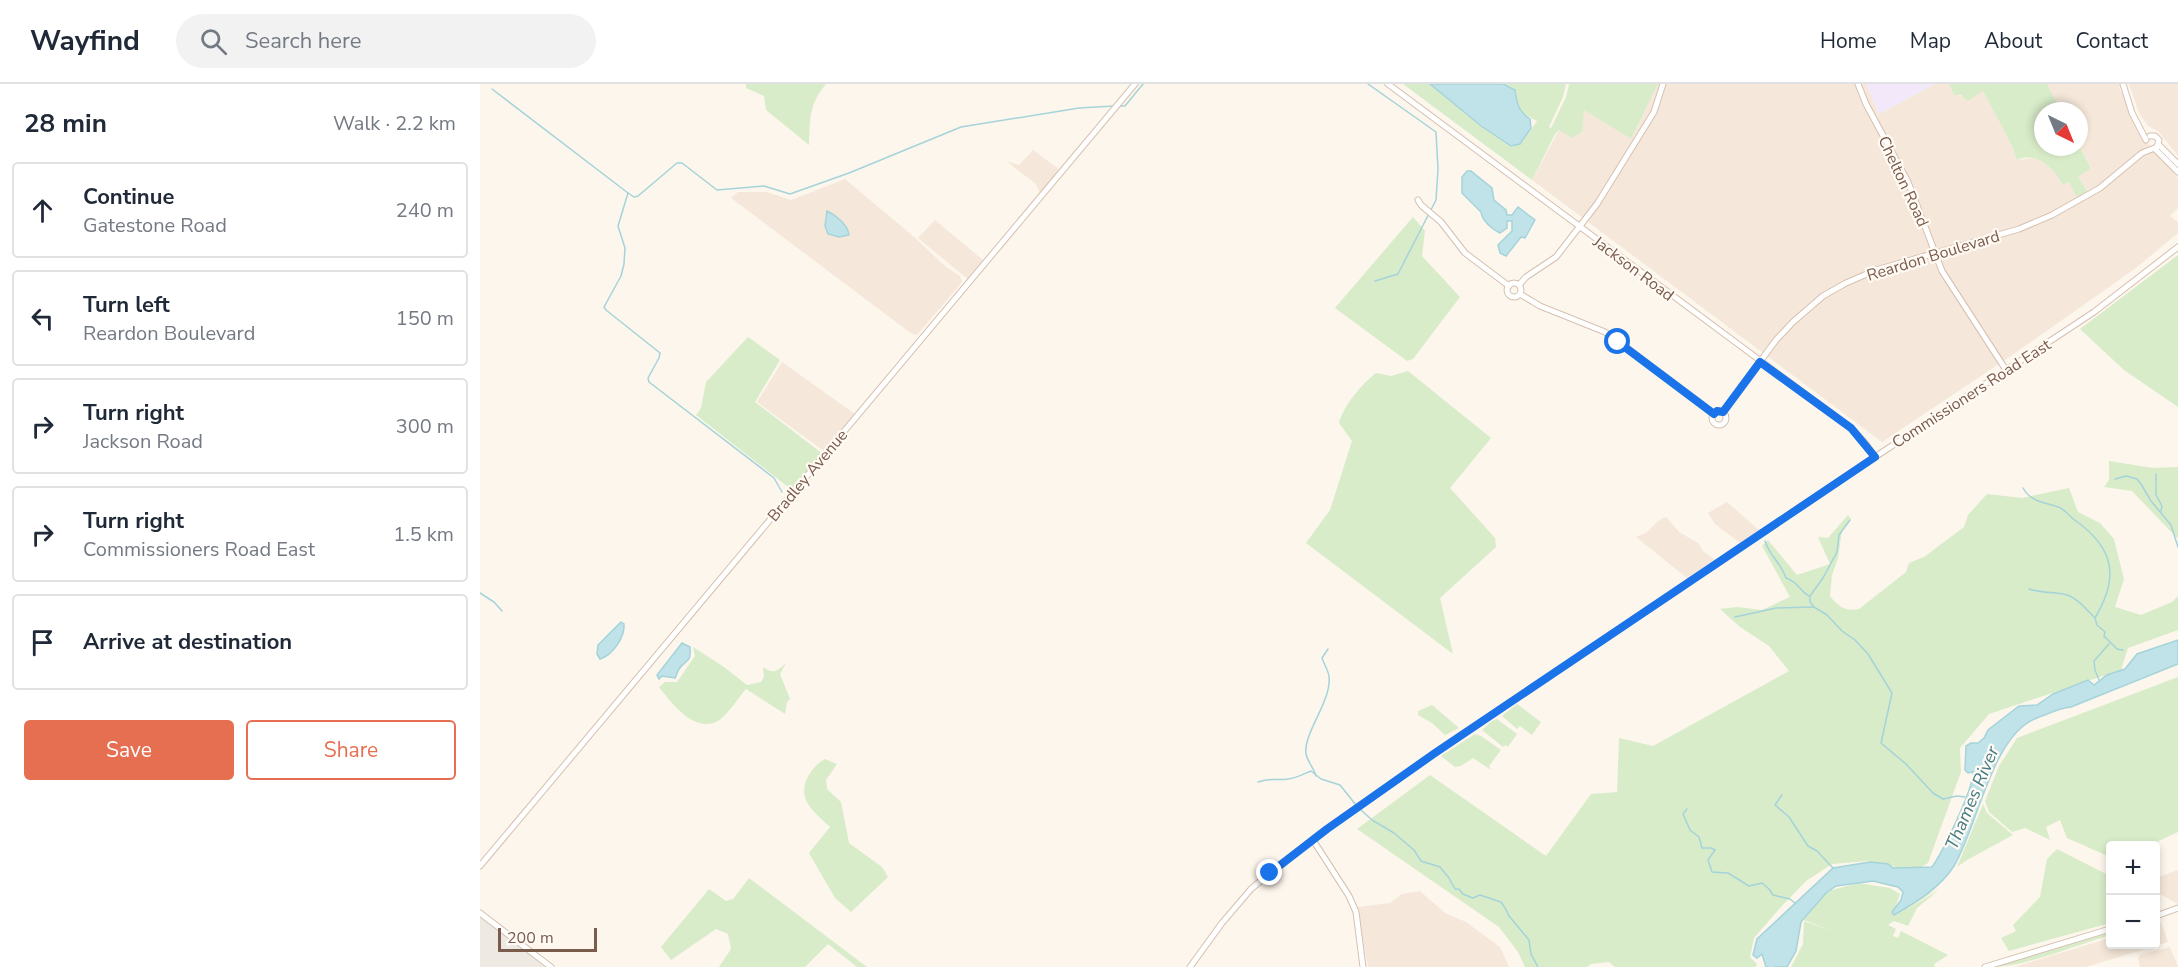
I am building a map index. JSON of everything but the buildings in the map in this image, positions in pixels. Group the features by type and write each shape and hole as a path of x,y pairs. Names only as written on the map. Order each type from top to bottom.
{"main road":[{"name":"Bradley Avenue","path":"480,866 1136,84"},
{"name":"Jackson Road","path":"1388,84 1851,428 1875,457"},
{"path":"1519,285 1526,277 1556,257 1609,188 1654,112 1664,84"},
{"name":"Chelton Road","path":"1858,84 1866,104 1908,182 1942,271 2006,370"},
{"path":"2123,84 2132,113 2142,130 2151,144 2178,172"},
{"path":"2151,144 2178,164"},
{"name":"Reardon Boulevard","path":"1723,412 1793,322 1823,296 1876,270 2019,229 2061,211 2100,188 2151,144"},
{"path":"1418,200 1441,222 1465,253 1509,286"},
{"name":"Commissioners Road East","path":"1190,967 1222,923 1251,889 1313,840 1435,753 2094,312 2178,247"},
{"path":"1509,286 1519,285"},
{"path":"1519,285 1520,294"},
{"path":"1509,286 1510,296 1520,294"},
{"path":"1520,294 1540,306 1605,332 1714,414"},
{"path":"1717,411 1723,412 1726,419 1720,424 1714,422 1714,414 1717,411"},
{"path":"1313,840 1349,896 1356,912 1363,967"},
{"path":"2160,915 2178,908"},
{"path":"480,913 551,967"},
{"path":"1985,967 2106,930"}],"shaded area":[{"path":"1658,84 1866,84 1879,114 1935,84 1949,84 1954,94 1965,97 1983,91 2017,160 2033,158 2047,164 2055,172 2062,185 2069,182 2077,196 2087,191 2078,177 2091,167 2085,156 2088,156 2088,102 2056,102 2047,84 2122,84 2119,87 2142,137 2178,178 2178,208 2170,216 2178,222 2178,233 2136,268 2008,358 1882,442 1532,180 1559,130 1584,109 1631,139"},
{"path":"1866,84 1935,84 1879,114"},
{"path":"2129,84 2178,84 2178,156 2158,131 2148,126 2139,113"},
{"path":"1033,150 1060,170 1040,194 1036,184 1006,161 1019,165"},
{"path":"845,179 946,267 960,276 962,281 959,286 917,335 912,334 731,198 738,192 767,192 791,200"},
{"path":"935,220 984,261 969,280 918,238"},
{"path":"782,362 855,414 825,452 757,402"},
{"path":"1727,502 1759,530 1740,543 1715,524 1708,513"},
{"path":"1666,517 1679,532 1698,543 1703,551 1715,560 1687,578 1636,537 1646,533 1658,521"},
{"path":"2178,870 2178,904 2160,894 2160,877"},
{"path":"1420,891 1445,913 1466,922 1500,947 1509,967 1368,967 1357,907 1390,903 1402,894"},
{"path":"480,917 545,967 480,967"},
{"path":"2160,922 2168,942 2160,944"},
{"path":"2106,939 2106,949 2145,949 2086,967 2014,967"},
{"path":"2170,947 2178,967 2140,967 2138,959 2140,955"}],"green space":[{"path":"746,84 826,84 813,105 809,145 766,110 764,96 746,88"},
{"path":"1403,84 1429,84 1480,126 1511,147 1521,144 1537,121 1520,110 1516,90 1505,84 1566,84 1563,97 1549,127 1551,128 1566,97 1569,84 1658,84 1631,139 1584,110 1582,132 1572,138 1559,130 1532,180"},
{"path":"1949,84 2047,84 2056,102 2034,102 2034,156 2085,156 2091,168 2078,177 2087,191 2077,197 2069,182 2062,185 2050,167 2038,159 2017,160 1983,91 1968,101 1961,95 1954,95"},
{"path":"1413,217 1425,231 1422,256 1460,297 1413,359 1407,361 1335,308"},
{"path":"2178,255 2178,407 2124,370 2080,329"},
{"path":"748,337 780,360 755,402 823,454 792,490 696,415 701,408 706,382"},
{"path":"1408,371 1491,438 1450,488 1495,538 1496,547 1440,598 1453,654 1306,543 1330,510 1352,441 1339,423 1349,402 1376,373 1391,376"},
{"path":"2109,461 2153,468 2178,467 2178,539 2132,491 2104,487 2109,480"},
{"path":"2069,488 2078,512 2100,523 2114,539 2124,579 2115,607 2141,615 2172,602 2178,596 2178,630 2128,648 2121,670 1989,714 1960,748 1961,772 1928,863 1914,871 1868,861 1832,864 1806,881 1754,938 1750,957 1757,964 1756,967 1615,967 1609,962 1591,964 1587,967 1525,967 1518,952 1499,927 1357,829 1430,775 1546,856 1591,794 1617,792 1619,738 1653,746 1789,671 1769,646 1740,627 1720,609 1737,607 1762,610 1790,597 1762,546 1768,540 1797,575 1830,564 1818,537 1828,538 1848,515 1851,519 1842,530 1830,596 1842,607 1850,610 1859,609 1906,572 1909,563 1924,557 1964,527 1968,515 1987,494 2022,498"},
{"path":"693,647 747,685 761,682 764,677 763,667 775,671 786,663 780,674 790,699 787,702 785,714 746,689 725,715 713,723 704,724 686,716 659,687 665,682 677,682 695,656"},
{"path":"2178,677 2178,832 2159,841 2106,841 2106,855 2067,838 2060,820 2046,827 2050,840 2025,828 2012,832 1989,812 1985,801 1999,766 2017,738"},
{"path":"1517,704 1541,722 1532,735 1520,726 1517,729 1502,716"},
{"path":"1432,705 1459,728 1445,735 1432,723 1418,715 1418,711"},
{"path":"1497,719 1517,734 1508,747 1506,745 1503,747 1482,730"},
{"path":"1475,734 1501,750 1489,766 1491,770 1473,758 1455,767 1441,756"},
{"path":"825,759 837,764 826,780 827,789 841,802 849,843 882,867 888,877 851,912 835,898 809,853 830,827 808,804 804,791 811,772"},
{"path":"1983,804 1987,813 2013,835 1957,867"},
{"path":"2057,849 2106,874 2106,924 2009,951 2001,938 2016,931 2013,925 2040,897 2047,859"},
{"path":"749,878 867,967 857,967 828,944 805,967 719,967 731,949 728,934 716,929 671,960 661,947 709,889 726,901 733,899"},
{"path":"1859,883 1890,888 1900,894 1893,914 1939,888 1906,910 1939,890 1917,908 1908,926 1894,921 1888,925 1896,929 1893,936 1898,938 1901,931 1948,955 1934,964 1935,967 1791,967 1803,944 1804,921 1832,931 1804,920 1828,891"},
{"path":"2106,933 2106,936 2035,960 1992,967"}],"water":[{"path":"1430,84 1503,84 1515,90 1519,107 1530,119 1531,128 1520,144 1511,146 1481,126"},
{"path":"1467,171 1471,171 1492,188 1494,200 1506,210 1507,215 1512,215 1518,207 1535,220 1525,238 1521,237 1506,256 1500,253 1498,245 1512,231 1512,221 1507,221 1507,228 1500,233 1488,225 1481,212 1462,193 1462,177"},
{"path":"827,211 841,221 849,235 839,237 828,234 825,226"},
{"path":"621,622 624,624 624,629 620,640 614,650 600,659 597,654 598,645"},
{"path":"2178,640 2178,664 2071,707 2037,718 2021,727 2008,742 1997,761 1963,849 1954,866 1927,894 1894,915 1892,912 1901,900 1903,892 1898,887 1873,881 1836,886 1826,893 1801,922 1796,951 1787,967 1766,967 1762,954 1757,958 1753,955 1757,939 1833,868 1870,862 1888,864 1893,868 1932,867 1957,820 1972,780 1973,772 1968,773 1965,770 1966,746 1978,743 1988,730 2019,706 2037,705 2053,694 2088,680 2094,685 2107,675 2125,669 2137,654"},
{"path":"682,643 690,647 689,659 679,669 675,678 662,676 659,679 657,675"}],"waterway":[{"path":"1118,106 1125,106 1143,84"},
{"path":"1368,84 1436,132 1438,169 1436,200 1398,274 1375,281"},
{"path":"492,89 628,193 618,226 625,248 624,264 621,276 604,307 660,353 648,378 649,382 774,478 782,492"},
{"path":"628,193 634,197 638,196 677,163 682,163 717,190 764,186 790,194 849,173 961,127 1079,108 1114,106"},
{"path":"2156,474 2156,495 2162,506 2161,511"},
{"path":"2115,479 2126,476 2137,479 2151,501 2171,525 2178,547"},
{"path":"2023,488 2034,499 2063,509 2099,542 2109,565 2110,577 2108,590 2095,618 2097,625 2105,632 2104,636 2117,649 2123,650"},
{"path":"1850,520 1839,535 1837,552 1810,596 1810,602 1868,654 1892,693 1881,743 1906,764 1933,793 1943,799 1965,797"},
{"path":"1765,541 1786,578 1809,596"},
{"path":"2029,589 2068,595 2094,617"},
{"path":"480,593 494,602 502,611"},
{"path":"1735,617 1776,608 1813,607"},
{"path":"2099,680 2094,661 2109,644"},
{"path":"1316,776 1307,757 1306,746 1329,686 1329,676 1322,658 1328,649"},
{"path":"1258,782 1297,777 1311,771 1321,779 1340,785 1356,805"},
{"path":"1782,795 1775,805 1789,817 1808,846 1817,851 1833,868"},
{"path":"1687,809 1683,814 1690,830 1699,837 1702,848 1715,850 1708,860 1712,872 1728,873 1749,886 1762,883 1773,895 1790,899 1795,903"},
{"path":"1361,810 1372,820 1394,833 1414,850 1421,861 1440,867 1455,889 1473,898 1480,895 1501,902 1509,916 1529,940 1531,954 1538,967"},
{"name":"Thames River","path":"1771,967 1770,955 1778,936"}],"route":[{"path":"1270,873 1327,829 1435,753 1875,457 1851,428 1760,362 1723,412 1717,411 1714,414 1618,342"}]}
